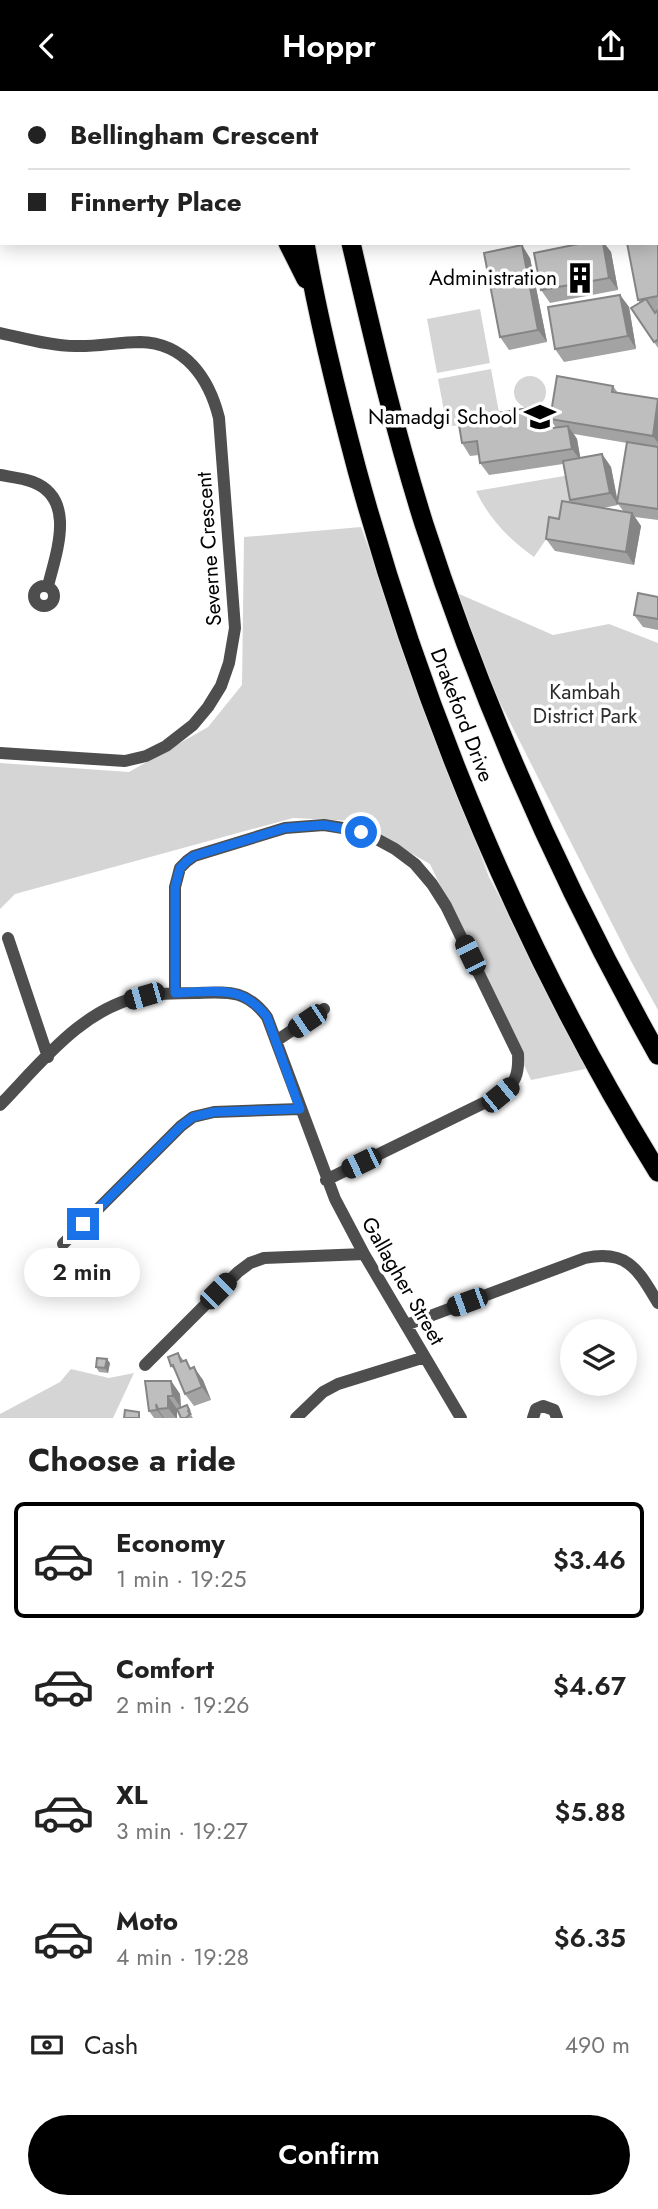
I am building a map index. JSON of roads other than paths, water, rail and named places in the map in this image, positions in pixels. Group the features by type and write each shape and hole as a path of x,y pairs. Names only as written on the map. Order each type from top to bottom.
{"highway":[{"path":"289,245 316,295"},
{"name":"Drakeford Drive","path":"305,245 342,414 373,528 424,683 456,768 535,947 606,1082 658,1173"},
{"name":"Drakeford Drive","path":"351,245 404,458 450,602 475,669 559,867 618,985 658,1055"},
{"path":"360,285 367,245"}],"street":[{"name":"Severne Crescent","path":"0,333 75,347 141,342 160,345 178,352 193,364 211,391 219,418 235,616 232,652 220,686 193,725 166,747 125,761 0,753"},
{"path":"0,475 35,483 55,502 61,531 48,586"},
{"path":"175,993 175,887 180,868 194,856 285,828 324,825 373,837 395,849 424,874 446,906 517,1054 516,1078 500,1095 326,1179"},
{"path":"8,938 48,1057"},
{"name":"Gallagher Street","path":"0,1105 88,1020 110,1007 144,996 175,993 223,992 239,994 252,1000 267,1017 326,1179 364,1254 461,1418"},
{"path":"276,1041 324,1009"},
{"path":"63,1244 193,1117 214,1112 300,1109"},
{"path":"145,1365 250,1263 271,1257 364,1254"},
{"path":"406,1325 585,1258 600,1255 614,1256 639,1271 658,1303"},
{"path":"296,1418 318,1396 338,1384 425,1357"},
{"path":"533,1418 536,1409 543,1406 554,1410 557,1418"}],"place":[{"name":"Administration","path":"580,278"},
{"name":"Namadgi School","path":"540,417"}],"park label":[{"name":"Kambah District Park","path":"585,704"}]}
